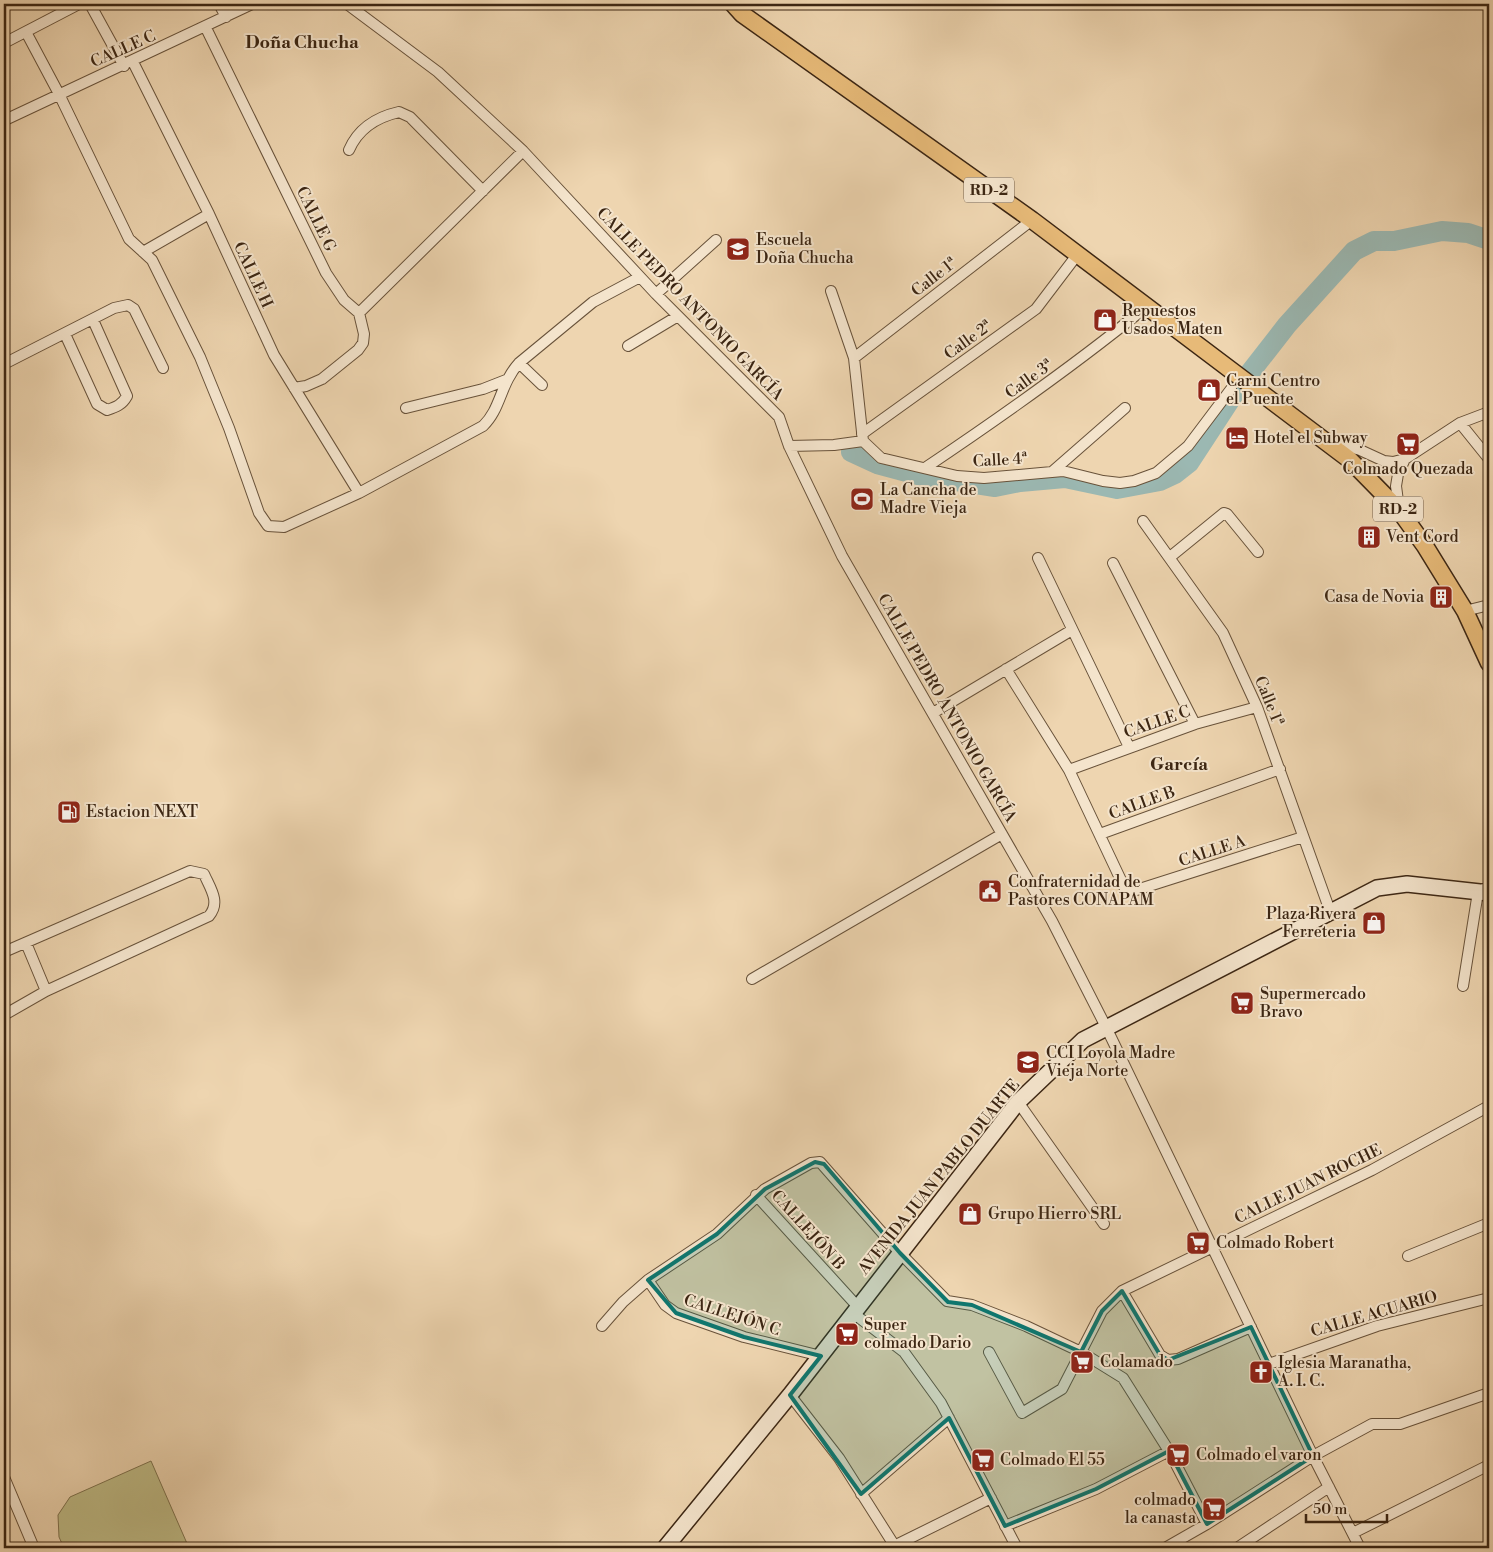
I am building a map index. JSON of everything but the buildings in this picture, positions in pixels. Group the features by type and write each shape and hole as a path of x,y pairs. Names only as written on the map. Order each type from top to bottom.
{"main road":[{"name":"RD-2","path":"733,4 742,14 1032,220 1146,307 1237,385 1260,394 1323,439 1372,481 1399,510 1425,546 1464,611 1489,663"},
{"name":"AVENIDA JUAN PABLO DUARTE","path":"665,1548 821,1356 1018,1102 1083,1040 1330,910 1377,888 1407,884 1486,891"}],"street":[{"path":"4,43 79,4"},
{"name":"CALLE H","path":"90,4 129,64 209,214 270,348 359,493"},
{"path":"219,4 226,17"},
{"name":"CALLE C","path":"6,120 206,28 252,4"},
{"name":"CALLE PEDRO ANTONIO GARCÍA","path":"347,4 438,72 523,151 656,294 779,417 788,446 842,556 1052,920 1106,1027 1313,1456 1360,1548"},
{"name":"CALLE G","path":"206,28 326,273 344,300 359,313"},
{"path":"26,32 59,94 129,239 152,260 200,357 229,428 263,521 268,526 284,527 359,493 483,426 493,413 506,380 519,363 593,302 640,277"},
{"path":"348,150 355,135 385,115 399,112 410,117 483,191"},
{"path":"294,388 306,386 322,379 358,350 364,334 359,313 523,151"},
{"path":"143,252 209,214"},
{"name":"Calle 1ª","path":"854,358 1032,220"},
{"path":"656,294 716,240"},
{"name":"Calle 2ª","path":"862,437 1036,309 1077,255"},
{"path":"788,446 834,444 862,437 854,358 831,291"},
{"path":"4,364 120,305 128,305 134,309 163,368"},
{"name":"Calle 3ª","path":"925,468 1018,406 1146,307"},
{"path":"628,346 678,316"},
{"path":"65,334 97,404 107,410 115,408 123,403 127,396 93,320"},
{"path":"519,363 542,385"},
{"path":"406,408 484,389 506,380"},
{"name":"Calle 4ª","path":"862,437 880,458 957,476 984,478 1053,471 1120,483 1134,481 1156,473 1188,446 1237,385"},
{"path":"1053,471 1125,408"},
{"path":"1323,439 1360,450 1384,461 1393,462 1405,459 1460,423 1489,412"},
{"path":"1460,423 1489,459"},
{"path":"1399,510 1396,486 1398,474 1405,459"},
{"path":"1170,557 1224,513 1227,514 1258,552"},
{"name":"Calle 1ª","path":"1143,521 1224,633 1257,707 1330,910"},
{"path":"1038,558 1129,746"},
{"path":"1113,563 1195,724"},
{"path":"1464,611 1489,605"},
{"path":"933,713 1072,630"},
{"path":"1006,669 1069,770 1100,834"},
{"name":"CALLE C","path":"1069,770 1129,746 1195,724 1257,707"},
{"name":"CALLE B","path":"1100,834 1280,769"},
{"path":"752,979 1002,834"},
{"name":"CALLE A","path":"1100,834 1125,891 1130,894 1303,837"},
{"path":"4,952 190,871 204,874 215,900 215,906 208,916 46,991 4,1015"},
{"path":"1463,986 1486,891"},
{"path":"26,943 46,991"},
{"path":"1018,1102 1104,1224"},
{"name":"CALLE JUAN ROCHE","path":"988,1352 1022,1413 1062,1389 1102,1311 1122,1291 1372,1170 1489,1106"},
{"path":"602,1326 622,1302 648,1280 717,1234 756,1196 774,1183 811,1163 824,1164 900,1254 947,1301 972,1305 1026,1326 1081,1352 1123,1378 1169,1451 1207,1524"},
{"name":"CALLEJÓN B","path":"756,1196 856,1310 904,1352 941,1403 1017,1548"},
{"path":"1408,1256 1489,1223"},
{"name":"CALLEJÓN C","path":"648,1280 665,1305 676,1313 744,1337 821,1356"},
{"path":"1122,1291 1160,1355 1168,1360 1178,1359 1251,1327"},
{"name":"CALLE ACUARIO","path":"1269,1364 1377,1326 1489,1298"},
{"path":"1165,1548 1207,1524 1313,1456 1374,1423 1400,1424 1489,1393"},
{"path":"790,1395 839,1458 894,1547 991,1498"},
{"path":"861,1494 949,1418"},
{"path":"1005,1526 1096,1489 1169,1451"},
{"path":"1352,1532 1489,1465"},
{"path":"4,1477 34,1548"},
{"path":"1237,1548 1329,1487"}],"highlighted area":[{"path":"815,1162 824,1164 900,1253 948,1302 972,1305 1081,1352 1102,1311 1122,1291 1160,1355 1168,1360 1251,1327 1313,1456 1207,1524 1169,1451 1096,1489 1005,1526 949,1418 861,1494 790,1395 821,1356 744,1337 676,1313 648,1280 717,1234 765,1189"}],"shaded area":[{"path":"151,1461 189,1548 64,1548 59,1537 58,1515 70,1497"}],"waterway":[{"path":"851,452 877,464 918,475 995,487 1020,482 1065,478 1117,489 1160,481 1175,474 1189,463 1238,388 1287,325 1354,251 1374,241 1394,241 1442,231 1468,233 1489,240"}],"place":[{"name":"Escuela Doña Chucha","path":"738,249"},
{"name":"Repuestos Usados Maten","path":"1105,320"},
{"name":"Carni Centro el Puente","path":"1209,390"},
{"name":"Hotel el Subway","path":"1237,438"},
{"name":"Colmado Quezada","path":"1408,444"},
{"name":"La Cancha de Madre Vieja","path":"862,499"},
{"name":"Vent Cord","path":"1369,537"},
{"name":"Casa de Novia","path":"1441,597"},
{"name":"Estacion NEXT","path":"69,812"},
{"name":"Confraternidad de Pastores CONAPAM","path":"990,891"},
{"name":"Plaza Rivera Ferreteria","path":"1374,923"},
{"name":"Supermercado Bravo","path":"1242,1003"},
{"name":"CCI Loyola Madre Vieja Norte","path":"1028,1062"},
{"name":"Grupo Hierro SRL","path":"970,1214"},
{"name":"Colmado Robert","path":"1198,1243"},
{"name":"Super colmado Dario","path":"847,1334"},
{"name":"Colamado","path":"1082,1362"},
{"name":"Iglesia Maranatha, A. I. C.","path":"1261,1372"},
{"name":"Colmado el varon","path":"1178,1455"},
{"name":"Colmado El 55","path":"983,1460"},
{"name":"colmado la canasta","path":"1214,1509"}],"district":[{"name":"Doña Chucha","path":"302,42"},
{"name":"García","path":"1179,764"}]}
